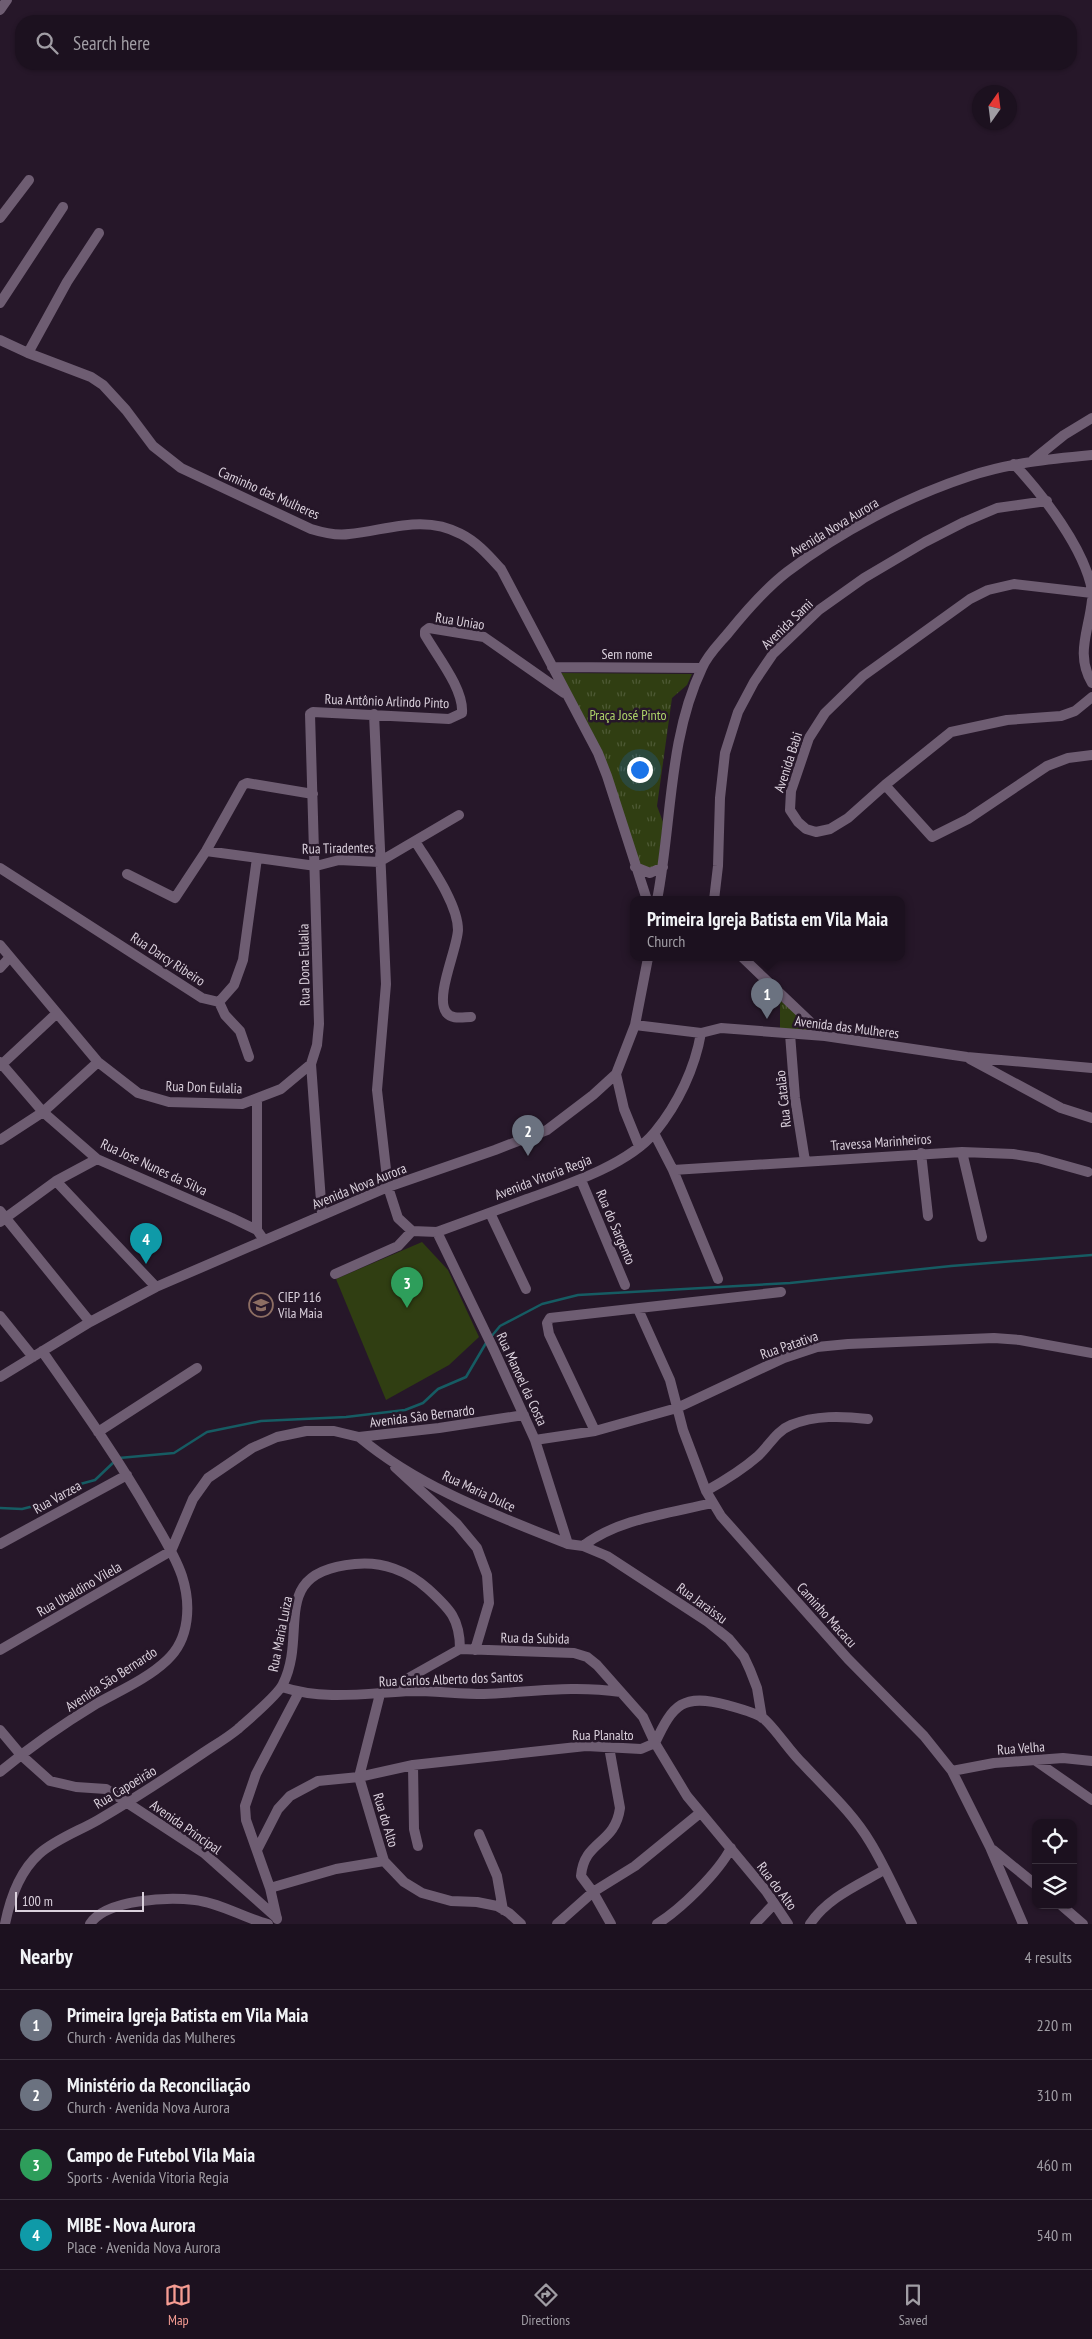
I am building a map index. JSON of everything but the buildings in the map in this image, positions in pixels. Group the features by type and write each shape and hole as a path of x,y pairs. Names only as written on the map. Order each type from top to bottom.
{"street":[{"path":"0,10 7,0"},
{"path":"0,218 29,180"},
{"path":"0,303 63,206"},
{"path":"28,353 67,282 99,233"},
{"name":"Caminho das Mulheres","path":"0,340 28,353 76,370 103,385 126,410 153,446 165,458 181,468 312,529 330,534 348,535 426,523 444,526 462,534 482,548 501,569 586,729 607,776 646,896"},
{"path":"1032,461 1064,435 1092,418"},
{"name":"Avenida Nova Aurora","path":"658,896 664,867 680,739 691,699 702,668 750,606 786,573 836,539 906,502 971,476 1014,464 1092,455"},
{"path":"1014,464 1047,502 1075,547 1092,591"},
{"name":"Avenida Sami","path":"714,896 718,866 720,798 725,753 738,712 754,682 773,654 819,610 864,578 925,542 997,508 1047,502"},
{"name":"Avenida Babi","path":"1092,591 1014,584 988,590 970,599 863,676 825,713 809,738 791,791 790,810 798,822 806,828 816,832 830,829 848,818 884,785 951,732 1007,720 1061,716 1075,711 1092,697"},
{"path":"1092,600 1082,655 1092,683"},
{"name":"Rua Uniao","path":"462,713 462,700 425,635 427,629 484,637 566,694"},
{"name":"Sem nome","path":"552,667 702,668"},
{"name":"Rua Antônio Arlindo Pinto","path":"310,714 313,712 374,714 449,719 462,713"},
{"name":"Rua Dona Eulalia","path":"310,714 316,866 319,1024 317,1044 311,1064 322,1215"},
{"path":"336,1274 398,1246 412,1232 398,1218 388,1187 377,1090 386,984 374,714"},
{"path":"884,785 928,835 932,837 968,819 1037,772 1058,761 1090,756 1092,744"},
{"path":"127,874 175,898 206,851 243,785 247,783 313,794"},
{"name":"Rua Tiradentes","path":"206,851 316,866 339,860 380,862 459,815"},
{"path":"415,841 456,917 456,942 445,986 444,1008 446,1013 451,1016 471,1017"},
{"path":"249,1057 240,1031 225,1015 219,1002 234,985 243,960 257,858"},
{"path":"635,867 650,873 664,867"},
{"name":"Rua Darcy Ribeiro","path":"0,868 202,998 219,1002"},
{"name":"Rua Don Eulalia","path":"0,945 98,1062 138,1092 153,1098 168,1102 242,1104 280,1089 311,1064"},
{"path":"0,968 10,957"},
{"name":"Avenida Nova Aurora","path":"0,1376 90,1322 156,1287 388,1187 547,1130 594,1095 616,1074 635,1025 647,961"},
{"path":"747,961 825,1036"},
{"path":"1,1064 57,1013"},
{"name":"Avenida das Mulheres","path":"635,1025 701,1033 722,1028 825,1036 967,1058 1092,1068"},
{"name":"Avenida Vitoria Regia","path":"412,1232 437,1232 581,1180 614,1163 639,1146 654,1133 692,1070 697,1056 701,1033"},
{"name":"Rua Catalão","path":"790,1034 795,1098 804,1161"},
{"name":"Avenida das Mulheres","path":"967,1058 1061,1108 1092,1118"},
{"path":"0,1140 42,1112 98,1062"},
{"name":"Rua Jose Nunes da Silva","path":"1,1064 42,1112 97,1159 257,1230"},
{"path":"616,1074 624,1109 639,1146"},
{"path":"257,1099 257,1230 264,1240"},
{"path":"654,1133 673,1170 718,1279"},
{"path":"962,1152 982,1237"},
{"name":"Travessa Marinheiros","path":"673,1170 921,1153 962,1152 1013,1154 1038,1158 1088,1172"},
{"path":"921,1153 928,1216"},
{"path":"90,1322 2,1217 56,1181 97,1159"},
{"name":"Rua do Sargento","path":"581,1180 626,1285"},
{"path":"56,1181 156,1287"},
{"path":"490,1213 526,1289"},
{"name":"Rua Manoel da Costa","path":"437,1232 535,1440 568,1544"},
{"path":"595,1430 548,1334 547,1323 550,1318 780,1292"},
{"name":"Caminho Macacu","path":"638,1309 670,1380 683,1430 712,1503 721,1516 848,1659 924,1736 952,1771 990,1847 1023,1924"},
{"name":"Avenida São Bernardo","path":"0,1316 37,1354 110,1448 171,1552 182,1576 186,1601 185,1634 177,1650 166,1661 91,1707 21,1755 0,1772"},
{"name":"Rua Patativa","path":"535,1440 595,1430 677,1408 784,1358 816,1347 994,1338 1020,1340 1092,1353"},
{"path":"98,1432 197,1368"},
{"name":"Avenida São Bernardo","path":"171,1552 193,1499 208,1478 228,1462 277,1437 306,1431 334,1431 359,1437 438,1428 524,1415"},
{"path":"706,1491 728,1479 760,1455 780,1432 790,1425 832,1416 868,1419"},
{"name":"Rua Maria Dulce","path":"359,1437 382,1456 458,1500 568,1544"},
{"path":"382,1456 457,1524 477,1548 487,1575 488,1603 475,1650"},
{"name":"Rua Varzea","path":"0,1544 125,1471"},
{"path":"583,1546 595,1536 619,1526 712,1503"},
{"name":"Rua Jaraissu","path":"568,1544 583,1546 607,1556 670,1596 729,1639 744,1657 750,1670 757,1688 762,1718"},
{"name":"Rua Ubaldino Vilela","path":"0,1650 171,1552"},
{"name":"Rua Maria Luiza","path":"282,1687 290,1665 298,1599 306,1582 320,1571 335,1566 382,1564 421,1582 444,1603 456,1620 460,1633 460,1649"},
{"path":"359,1777 380,1694 460,1649"},
{"name":"Rua da Subida","path":"460,1649 574,1653 587,1656 597,1664 642,1717 655,1744"},
{"name":"Rua Carlos Alberto dos Santos","path":"282,1687 299,1692 350,1696 412,1691 465,1694 574,1687 621,1692"},
{"name":"Rua Capoeirão","path":"5,1924 20,1878 39,1854 174,1774 237,1729 282,1687"},
{"path":"278,1921 270,1888 246,1820 245,1806 256,1774 299,1692"},
{"path":"655,1744 665,1722 673,1711 692,1700 710,1700 762,1718 854,1820 870,1842 912,1924"},
{"name":"Avenida Principal","path":"0,1730 21,1755 50,1781 76,1787 106,1789 126,1804 204,1853 278,1921"},
{"name":"Rua Planalto","path":"257,1850 278,1809 290,1796 318,1781 359,1777 413,1765 586,1746 635,1749 655,1744"},
{"name":"Rua do Alto","path":"655,1744 687,1796 731,1848 788,1924"},
{"path":"609,1747 620,1808 612,1832 585,1857 581,1876 593,1892 611,1924"},
{"name":"Rua Velha","path":"952,1771 994,1763 1063,1758 1092,1761"},
{"path":"1036,1761 1092,1800"},
{"path":"413,1765 414,1829 418,1846"},
{"name":"Rua do Alto","path":"359,1777 384,1860 404,1882 422,1893 451,1902 477,1902 504,1910 521,1924"},
{"path":"557,1924 593,1892 635,1866 700,1813"},
{"path":"478,1834 495,1871 501,1889 504,1910"},
{"path":"990,1847 1032,1882"},
{"path":"657,1924 674,1912 719,1867 731,1848"},
{"path":"270,1888 336,1869 384,1860"},
{"path":"810,1924 838,1896 884,1870"},
{"path":"90,1924 95,1917 107,1910 132,1903 163,1900 195,1900 268,1924"},
{"path":"755,1924 774,1904"},
{"path":"1066,1909 1084,1924"}],"green space":[{"name":"Praça José Pinto","path":"560,673 692,674 687,685 672,698 657,806 663,822 658,866 651,871 637,864 607,768"},
{"path":"780,997 818,1033 780,1029"},
{"path":"422,1242 448,1270 479,1337 449,1365 386,1400 336,1279"}],"waterway":[{"path":"491,1337 500,1326 542,1304 578,1295 790,1283 951,1266 1092,1255"},
{"path":"119,1458 174,1453 207,1432 261,1421 346,1417 405,1410 423,1403 438,1389 466,1377 486,1343"},
{"path":"0,1508 22,1509 42,1504 73,1486 95,1480 115,1461"}],"place":[{"name":"Primeira Igreja Batista em Vila Maia","path":"767,1019"},
{"name":"Ministério da Reconciliação","path":"528,1156"},
{"name":"MIBE - Nova Aurora","path":"146,1264"},
{"name":"CIEP 116 Vila Maia","path":"261,1305"},
{"name":"Campo de Futebol Vila Maia","path":"407,1308"}]}
